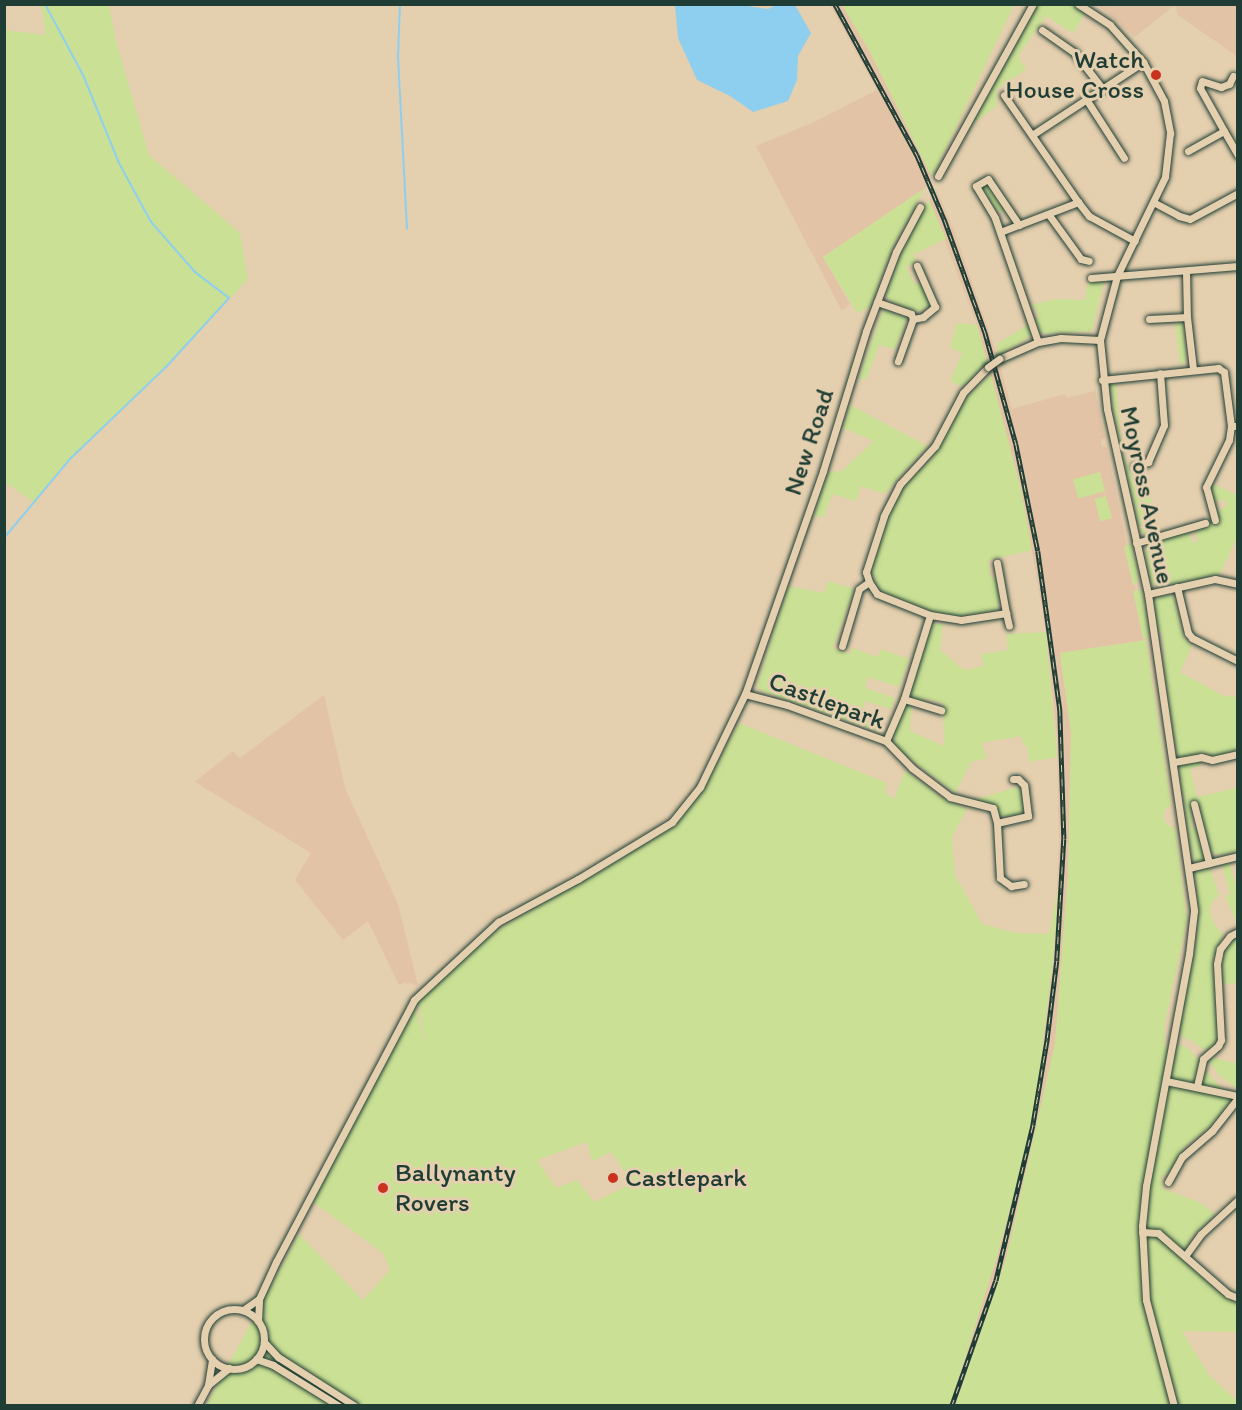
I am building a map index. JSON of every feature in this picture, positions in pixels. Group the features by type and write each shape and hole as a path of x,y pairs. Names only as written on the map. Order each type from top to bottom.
{"street":[{"path":"938,176 1033,4"},
{"name":"Moyross Avenue","path":"1078,4 1110,25 1143,62 1164,101 1170,133 1165,177 1155,203 1117,276 1101,340 1102,380 1148,594 1194,911 1192,935 1146,1186 1142,1232 1146,1300 1174,1406"},
{"path":"1042,30 1078,56 1102,88"},
{"path":"1032,135 1143,62"},
{"path":"1233,76 1229,84 1221,87 1202,81 1200,88 1238,155"},
{"path":"1004,95 1089,216 1135,241"},
{"path":"1086,99 1124,158"},
{"path":"1188,151 1224,131"},
{"path":"1019,225 988,179 976,186 1000,232 1038,342"},
{"path":"1155,203 1179,216 1190,219 1207,212 1238,193"},
{"path":"1000,232 1078,202"},
{"name":"New Road","path":"259,1299 414,1000 498,922 578,879 672,822 700,787 745,694 823,471 877,302 896,252 920,207"},
{"path":"1049,215 1080,259 1089,261"},
{"path":"913,320 935,307 917,266"},
{"path":"1091,278 1238,266"},
{"path":"1186,271 1187,317 1193,369"},
{"path":"877,302 911,314 913,320 898,361"},
{"path":"1149,320 1187,317"},
{"path":"1006,613 961,620 930,615 877,594 866,572 884,516 900,484 934,446 963,393 988,367 999,359 1038,342 1062,338 1101,340"},
{"path":"1102,380 1193,369 1218,368 1224,372 1234,426 1206,487 1215,520"},
{"path":"1135,466 1148,462 1164,425 1160,373"},
{"path":"1136,543 1205,523"},
{"path":"997,563 1009,626"},
{"path":"1148,594 1218,578 1238,584"},
{"path":"842,646 859,589 869,582"},
{"path":"1177,587 1188,633 1192,638 1238,661"},
{"path":"886,741 904,699 930,615"},
{"name":"Castlepark","path":"745,694 787,705 886,741 912,768 950,796 971,805 993,808 998,823"},
{"path":"904,699 941,710"},
{"path":"1174,762 1201,757 1212,760 1238,754"},
{"path":"1013,779 1018,779 1024,785 1028,816 998,823 1000,878 1011,886 1024,884"},
{"path":"1194,804 1209,863"},
{"path":"1189,868 1238,856"},
{"path":"1197,1086 1203,1059 1218,1046 1221,1040 1216,964 1225,941 1238,932"},
{"path":"1166,1081 1236,1095 1212,1131 1182,1157 1168,1182"},
{"path":"1185,1256 1194,1248 1201,1234 1236,1205"},
{"path":"1142,1232 1158,1233 1228,1294 1238,1298"},
{"path":"197,1406 208,1385 212,1359 205,1345 209,1323 220,1312 243,1310 259,1299"},
{"path":"259,1299 258,1321 264,1342 278,1357 355,1406"},
{"path":"243,1310 258,1321"},
{"path":"208,1385 229,1368 248,1365 256,1359 264,1342"},
{"path":"212,1359 229,1368"},
{"path":"256,1359 273,1365 339,1406"}],"shaded area":[{"path":"830,5 842,5 870,52 932,177 925,188 823,257 850,304 842,311 756,146 812,123 877,90"},
{"path":"1098,5 1175,5 1135,37"},
{"path":"1175,5 1237,5 1237,56 1179,16"},
{"path":"936,189 954,230 997,355 1012,409 1065,394 1067,398 1095,391 1105,437 1101,440 1101,445 1107,448 1146,640 1060,653 1071,733 1068,874 1055,1044 1006,1259 955,1406 950,1405 996,1260 1024,1157 1038,1088 1054,951 1059,843 1057,738 1046,632 1021,489 977,325 929,200"},
{"path":"324,695 345,788 398,904 418,986 409,982 408,985 406,982 399,985 368,921 343,940 295,880 311,853 195,782 233,751 240,758"}],"green space":[{"path":"41,5 109,5 116,41 149,155 240,233 248,279 166,367 71,458 33,502 5,482 4,30 46,35"},
{"path":"842,5 1014,5 932,177 870,52"},
{"path":"1038,5 1072,5 1085,14 1073,33 1046,16 1018,56 1026,70 997,89 997,106 972,124"},
{"path":"988,183 1009,214 993,209 989,204 980,188"},
{"path":"925,188 891,250 870,307 857,313 823,257"},
{"path":"929,200 946,239 914,254 916,262 906,267 914,283 921,284 931,305 919,312 891,302 886,294 905,242"},
{"path":"1104,281 1092,331 1045,334 1040,332 1035,319 1039,317 1035,307 1030,305 1056,299 1085,300 1088,282"},
{"path":"883,310 907,318 895,349 879,345 866,380 859,378"},
{"path":"1181,322 1186,361 1180,365 1175,324"},
{"path":"957,323 977,325 987,362 962,387 950,381 962,353 950,348"},
{"path":"1029,324 1030,335 1027,339 997,355 998,343"},
{"path":"991,375 1021,490 1032,550 988,560 991,578 996,578 1000,600 996,611 957,617 937,613 885,594 876,585 871,568 898,491 931,459 968,395"},
{"path":"1110,384 1116,384 1122,450 1133,478 1140,477 1139,469 1143,467 1158,526 1149,529 1145,534 1141,532 1122,453"},
{"path":"850,405 927,446 884,494 861,486 856,501 832,494 824,517 814,516 828,472 842,471 874,441 843,428"},
{"path":"1100,472 1105,491 1078,499 1073,479"},
{"path":"1211,483 1237,495 1237,542 1235,541 1220,574 1159,587 1151,583 1145,550 1148,547 1156,544 1156,541 1186,532 1190,534 1193,543 1198,542 1196,532 1209,526 1207,521 1212,520 1214,525 1219,523 1216,512 1227,506 1225,500 1214,501 1210,488"},
{"path":"1106,496 1112,518 1100,521 1094,499"},
{"path":"1131,543 1139,580 1133,585 1124,547"},
{"path":"828,581 854,589 833,648 850,654 852,648 878,657 881,649 909,659 899,687 868,677 865,688 895,698 891,709 865,701 860,719 885,727 880,732 761,691 757,686 788,586 824,593"},
{"path":"1133,591 1142,591 1149,630 1147,639 1143,639"},
{"path":"1170,595 1174,597 1183,637 1192,646 1180,672 1224,696 1237,697 1237,752 1209,758 1207,752 1199,755 1200,766 1190,769 1197,797 1237,788 1237,851 1220,855 1212,853 1197,801 1191,802 1192,828 1197,829 1204,859 1200,862 1195,861 1192,854 1163,659 1165,658 1162,633 1157,629 1153,603 1156,598"},
{"path":"943,624 940,650 964,670 984,666 981,654 1008,650 1006,634 1046,632 1057,757 1029,762 1027,746 1024,746 1021,736 981,743 987,758 971,762 955,793 896,748 893,736 905,706 912,706 910,731 944,746 943,703 924,698 923,702 914,699 909,694 932,625"},
{"path":"1146,640 1171,804 1165,810 1163,818 1169,826 1175,828 1187,919 1164,1027 1165,1047 1175,1049 1182,1045 1190,1050 1232,1099 1210,1127 1184,1147 1171,1171 1161,1177 1163,1189 1199,1202 1215,1214 1190,1239 1191,1265 1217,1291 1237,1303 1237,1332 1182,1331 1209,1375 1237,1401 1237,1405 955,1406 1006,1259 1055,1044 1068,874 1071,733 1060,653"},
{"path":"739,723 887,783 884,792 894,799 905,770 942,798 967,809 952,837 955,875 982,924 1016,933 1049,934 1058,886 1054,951 1038,1088 1024,1157 996,1260 950,1405 206,1406 299,1234 363,1300 390,1270 383,1253 309,1199 414,1000 426,1048 418,1001 494,932 671,828 702,792","holes":["587,1142 592,1161 611,1152 633,1183 594,1202 577,1180 556,1188 537,1160"]},
{"path":"1017,787 1022,792 1025,808 1022,814 1002,817 991,803 974,800"},
{"path":"1230,863 1237,891 1237,923 1225,896 1230,894 1222,865"},
{"path":"1210,868 1219,896 1213,900 1210,911 1213,922 1223,934 1213,961 1217,1040 1212,1049 1202,1049 1193,1041 1183,1038 1179,1030 1197,935 1195,872"},
{"path":"1237,938 1237,983 1224,984 1221,970 1225,949"},
{"path":"1211,1057 1237,1064 1237,1089 1218,1074 1210,1063"}],"water":[{"path":"675,5 741,5 768,9 776,5 795,5 811,33 798,56 797,80 788,101 753,112 730,96 697,80 678,38"}],"waterway":[{"path":"4,538 71,458 166,367 229,298 195,272 151,222 119,163 83,75 45,4"},
{"path":"400,4 398,57 407,229"}],"railway":[{"path":"835,4 917,155 945,221 985,332 1016,444 1038,551 1060,709 1064,839 1057,961 1047,1042 1033,1126 996,1281 952,1406"}],"place":[{"name":"Watch House Cross","path":"1156,75"},
{"name":"Castlepark","path":"613,1178"},
{"name":"Ballynanty Rovers","path":"383,1188"}]}
